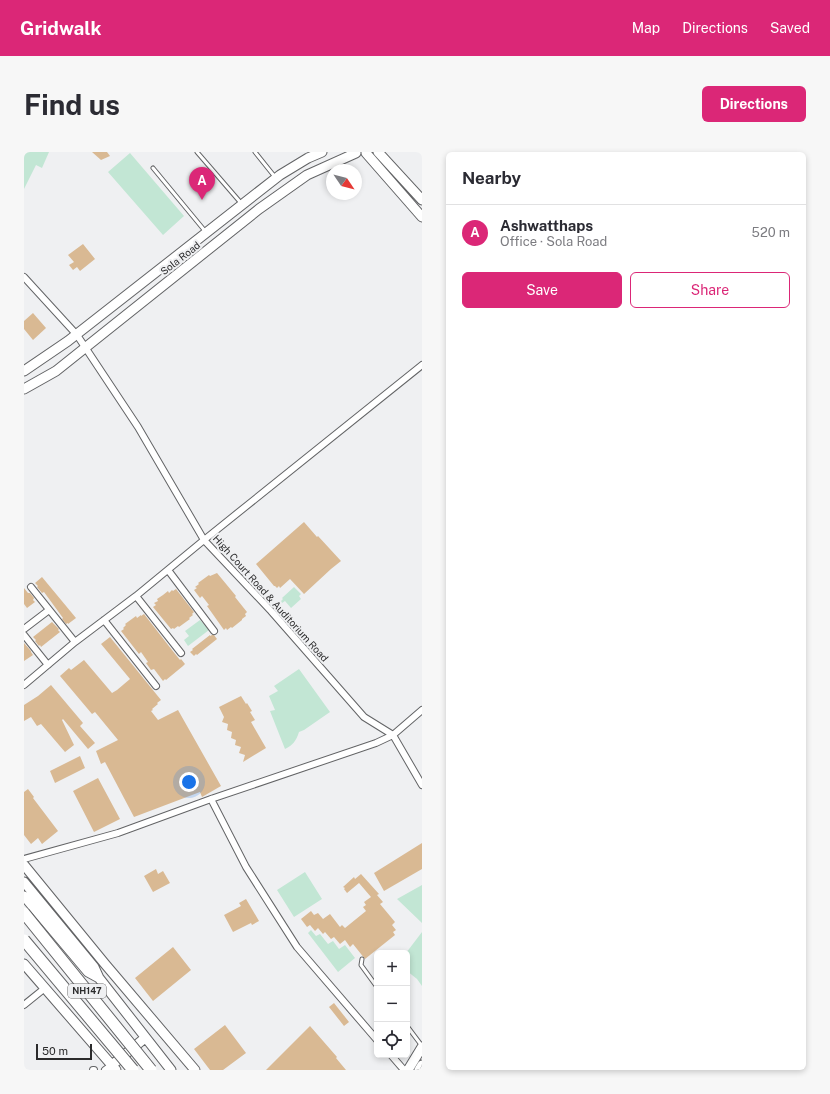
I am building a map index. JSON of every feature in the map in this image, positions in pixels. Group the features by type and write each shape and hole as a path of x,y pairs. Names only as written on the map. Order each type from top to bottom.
{"highway":[{"name":"NH147","path":"24,913 150,1070"},
{"name":"NH147","path":"24,940 133,1070"}],"main road":[{"name":"Sola Road","path":"24,372 76,334 276,178 308,158 322,152"},
{"path":"355,153 360,154 366,152 422,217"},
{"path":"378,152 422,200"},
{"name":"Sola Road","path":"24,389 56,371 253,214 301,179 355,153"},
{"path":"24,865 105,964 195,1070"},
{"path":"24,882 94,967 99,978 171,1070"},
{"path":"24,896 88,972 99,978"},
{"path":"24,964 111,1068 145,1038"},
{"path":"99,978 105,964"},
{"path":"408,1070 422,1046"},
{"path":"419,1070 422,1065"}],"street":[{"name":"High Court Road & Auditorium Road","path":"24,277 76,334 138,427 204,540 270,611 364,718 393,734"},
{"path":"24,685 48,664 136,596 422,365"},
{"path":"168,570 214,631"},
{"path":"31,587 76,642"},
{"path":"136,596 181,653"},
{"path":"24,629 49,610"},
{"path":"104,620 156,686"},
{"path":"24,635 48,664"},
{"path":"24,859 118,833 211,799 376,743 393,734 422,710"},
{"path":"393,734 422,785"},
{"path":"211,799 246,867 297,947 374,1037"},
{"path":"24,1005 45,988"},
{"path":"394,1058 404,1070"}],"lane":[{"path":"197,152 242,205"},
{"path":"255,152 276,178"},
{"path":"153,168 206,233"},
{"path":"362,959 360,963 361,965 376,986"},
{"path":"410,1030 422,1046"}],"green space":[{"path":"24,152 49,152 42,168 36,165 24,189"},
{"path":"130,153 184,216 163,235 108,172"},
{"path":"294,587 301,594 299,596 301,599 291,608 285,601 282,603 280,602 283,599 282,598"},
{"path":"200,620 209,630 188,646 184,640 189,636 185,631"},
{"path":"299,669 330,712 299,732 294,742 285,749 270,711 275,710 269,696 278,691 274,686"},
{"path":"305,872 322,899 294,917 277,890"},
{"path":"422,885 422,923 397,899"},
{"path":"311,930 316,936 320,934 328,944 333,941 339,949 345,945 355,958 338,972 308,933"},
{"path":"422,932 422,986 417,979 410,973 410,950 408,950"}],"building":[{"path":"92,152 107,152 110,156 101,160"},
{"path":"83,244 95,259 80,271 77,267 73,270 69,265 74,262 68,255"},
{"path":"33,313 46,328 33,340 24,329 24,321"},
{"path":"304,522 341,561 304,594 290,579 280,588 279,586 277,588 256,564"},
{"path":"217,573 247,612 245,614 246,616 242,620 227,630 226,628 224,630 207,606 209,605 202,596 200,598 194,590 197,588 195,587 199,584 198,583 209,575 210,576"},
{"path":"42,577 76,618 68,624 66,624 62,619 63,618 44,592 42,593 37,587 38,586 35,583"},
{"path":"24,588 34,598 33,600 35,602 27,608 24,604"},
{"path":"176,589 194,612 189,618 190,619 179,627 178,626 171,629 153,607 156,605 154,603 158,601 157,599 168,591 169,593"},
{"path":"144,614 180,660 181,659 185,664 163,681 154,669 151,670 146,663 148,662 141,652 139,654 121,631 124,629 125,624 136,616 137,618"},
{"path":"52,622 60,632 41,647 33,637"},
{"path":"210,635 214,635 217,639 194,656 190,652 193,650 192,649"},
{"path":"110,637 161,700 151,711 158,720 178,710 221,786 202,797 200,792 134,817 105,762 101,764 96,751 118,740 95,712 92,714 60,676 69,668 71,670 84,660 112,693 117,690 130,679 101,644"},
{"path":"24,643 33,655 24,661"},
{"path":"51,685 83,723 80,726 95,743 88,749 63,719 62,720 74,745 65,752 41,724 37,726 31,717 24,721 24,705"},
{"path":"241,696 252,711 250,712 255,720 251,722 266,748 243,762 245,755 239,753 241,747 235,745 236,740 231,738 232,732 227,730 228,724 222,722 224,717 219,707"},
{"path":"80,756 85,768 55,783 50,771"},
{"path":"98,778 120,819 94,832 73,791"},
{"path":"28,789 58,831 42,844 38,838 31,844 24,835 24,792"},
{"path":"422,843 422,869 384,891 374,873"},
{"path":"156,869 158,874 163,871 170,883 153,892 144,876"},
{"path":"361,874 379,894 377,895 383,902 380,904 395,922 392,925 396,930 393,932 395,935 376,950 374,950 374,952 365,959 353,944 350,947 345,940 340,944 334,937 331,939 325,932 323,934 318,928 315,931 310,925 307,927 301,919 311,911 314,915 318,913 323,919 330,914 340,927 342,925 345,928 366,911 363,907 366,905 364,902 371,897 359,883 347,893 343,887 354,877 355,879"},
{"path":"246,899 259,921 252,925 251,923 233,932 224,915 241,906 239,903"},
{"path":"173,947 191,970 153,1001 135,978"},
{"path":"334,1003 349,1022 344,1026 329,1007"},
{"path":"225,1025 246,1053 223,1070 210,1070 194,1049"},
{"path":"310,1026 337,1057 336,1058 346,1070 266,1070"}],"place":[{"name":"Ashwatthaps","path":"202,200"}]}
